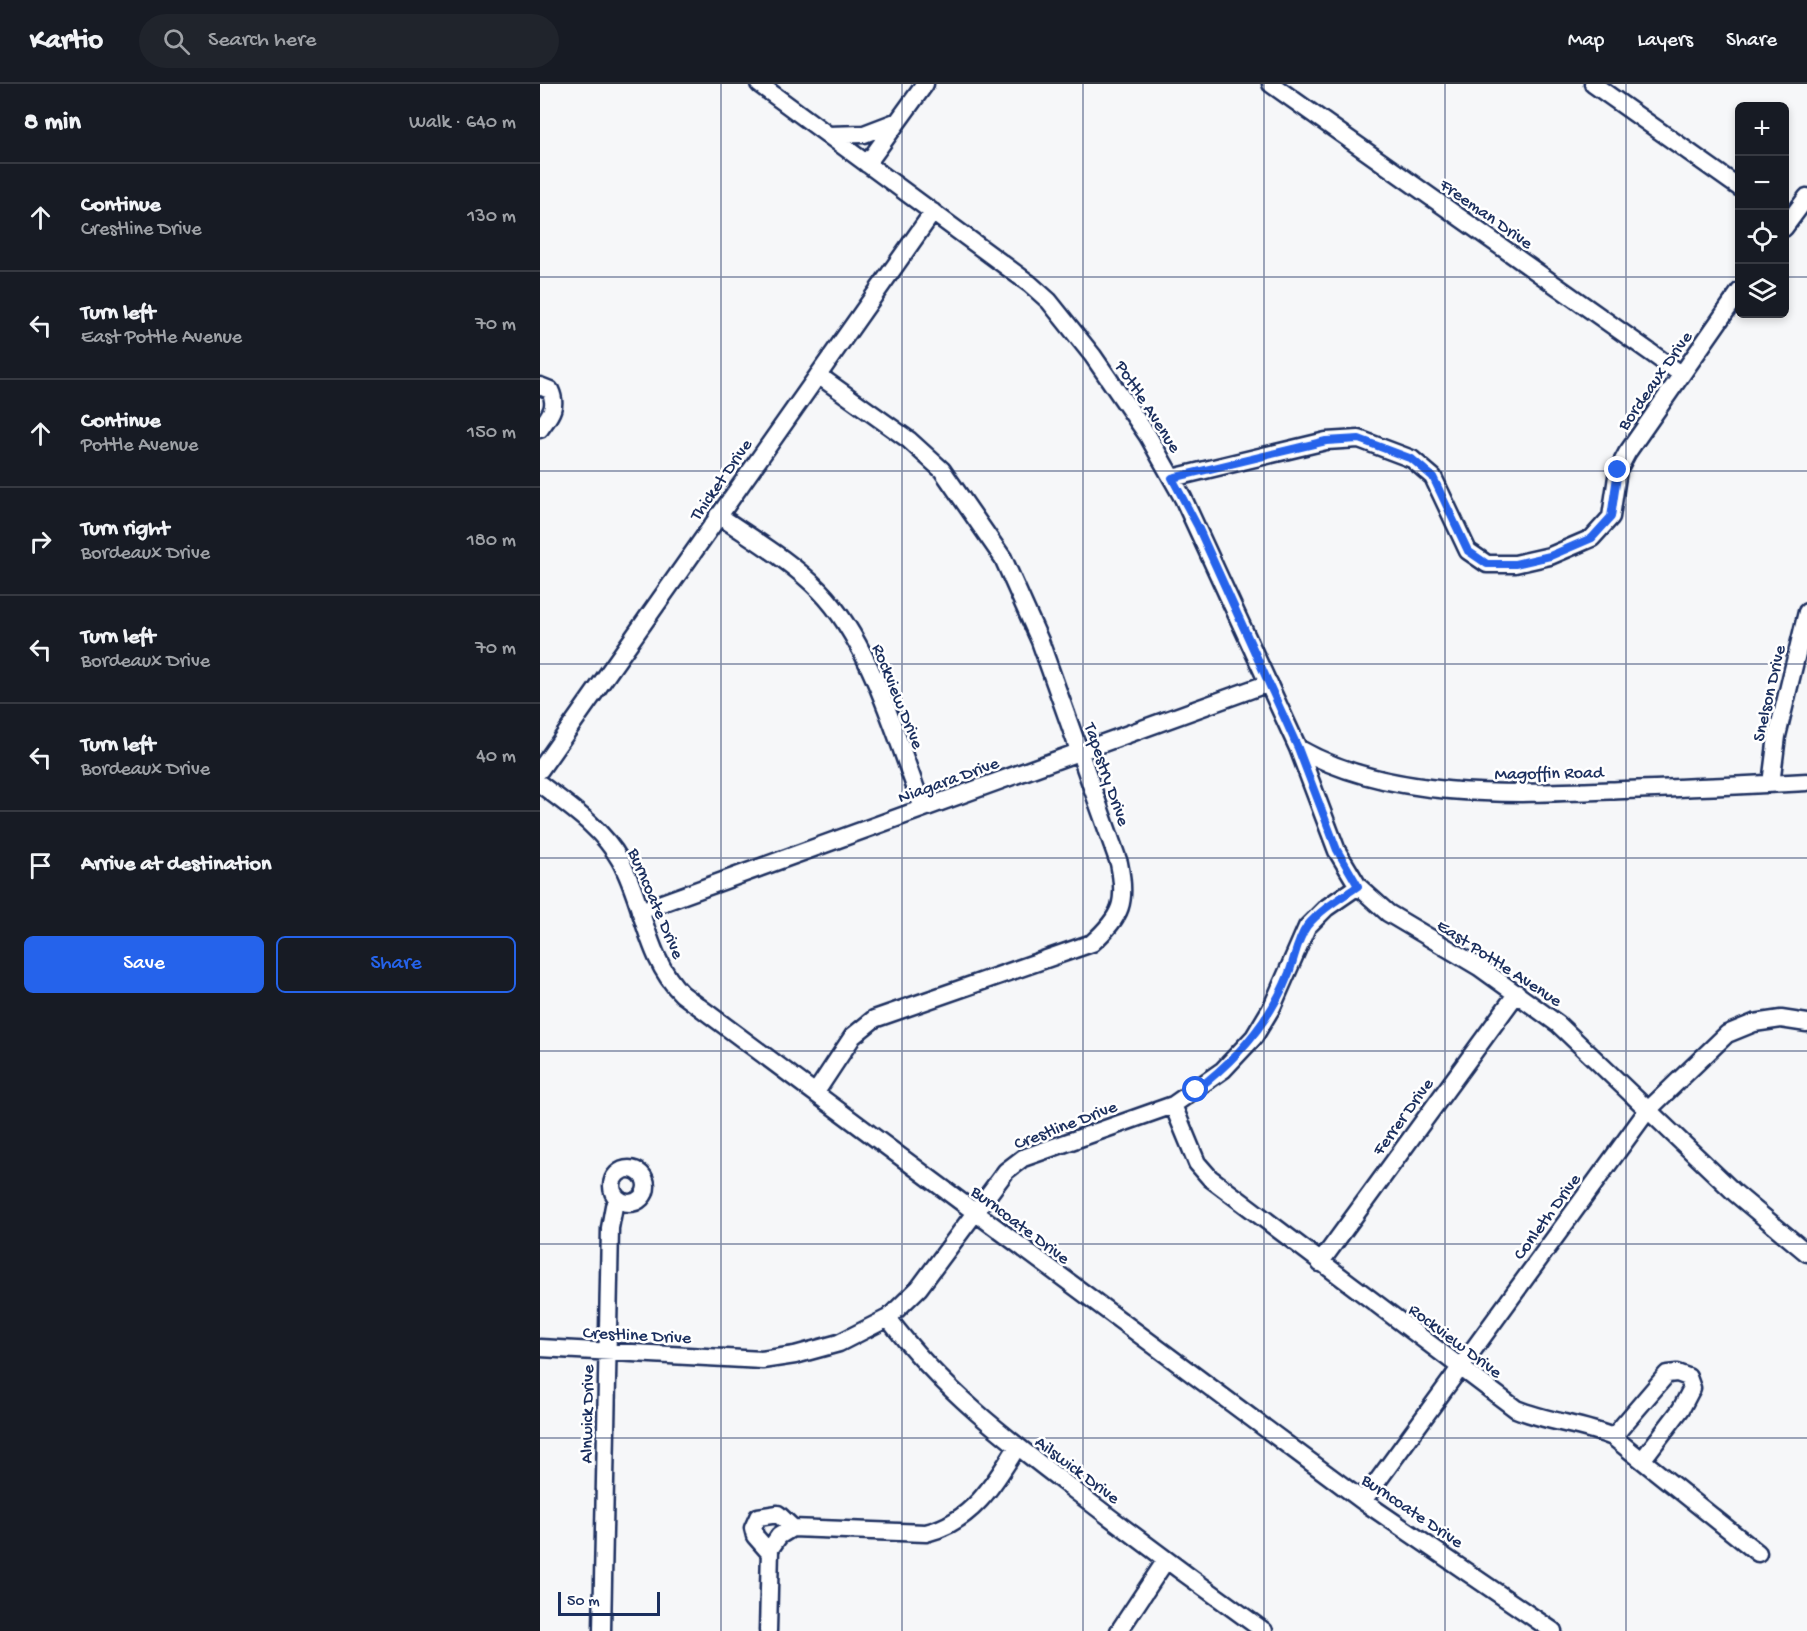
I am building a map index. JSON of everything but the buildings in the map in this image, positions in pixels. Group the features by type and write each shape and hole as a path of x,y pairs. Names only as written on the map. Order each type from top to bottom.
{"street":[{"name":"Pottle Avenue","path":"759,84 1007,266 1049,301 1117,390 1172,478 1202,536 1298,748"},
{"path":"867,164 925,84"},
{"name":"Freeman Drive","path":"1271,84 1681,374"},
{"path":"1593,84 1735,184"},
{"path":"828,135 864,134 898,121"},
{"path":"1789,219 1807,197"},
{"name":"Thicket Drive","path":"540,770 933,212"},
{"name":"Bordeaux Drive","path":"1172,478 1326,441 1359,439 1412,459 1433,477 1468,551 1487,564 1515,564 1550,556 1592,538 1611,517 1618,470 1681,374 1735,298"},
{"name":"Tapestry Drive","path":"816,1092 853,1036 874,1020 1092,943 1109,928 1120,911 1124,888 1119,863 1040,641 1003,558 942,470 909,440 818,375"},
{"path":"540,429 554,409 555,399 545,388"},
{"name":"Rockview Drive","path":"718,515 794,567 822,592 843,620 867,662 923,808"},
{"name":"Snelson Drive","path":"1771,784 1777,736 1807,612"},
{"name":"Niagara Drive","path":"640,911 1269,683"},
{"name":"Magoffin Road","path":"1298,748 1340,768 1451,790 1545,793 1807,782"},
{"name":"East Pottle Avenue","path":"1298,748 1337,850 1358,886 1388,914 1517,993 1558,1024 1735,1193 1807,1253"},
{"name":"Burncoate Drive","path":"540,784 590,822 605,837 626,873 669,981 682,994 1363,1501 1553,1631"},
{"name":"Crestline Drive","path":"540,1348 762,1360 795,1355 839,1343 888,1318 919,1288 1006,1171 1023,1158 1173,1105 1223,1070 1254,1037 1290,972 1296,948 1307,927 1326,908 1358,886"},
{"name":"Ferrer Drive","path":"1320,1263 1517,993"},
{"name":"Conleth Drive","path":"1363,1501 1647,1111 1727,1034 1754,1023 1781,1019 1807,1023"},
{"name":"Rockview Drive","path":"1173,1105 1197,1163 1210,1178 1320,1263 1516,1409 1536,1417 1590,1428 1613,1437 1758,1553"},
{"name":"Alnwick Drive","path":"602,1631 610,1228 614,1206 619,1200"},
{"name":"Ailswick Drive","path":"888,1318 924,1364 964,1403 1017,1447 1264,1631"},
{"path":"1613,1437 1667,1374 1677,1373 1688,1377 1692,1388 1681,1409 1643,1459"},
{"path":"768,1631 770,1552 779,1536 793,1528 926,1533 945,1528 963,1517 993,1487 1017,1447"},
{"path":"770,1552 755,1536 753,1528 758,1517 778,1514 793,1528"},
{"path":"1119,1631 1166,1560"}],"route":[{"path":"1196,1090 1223,1070 1254,1037 1290,972 1296,948 1307,927 1326,908 1358,886 1337,850 1323,808 1298,748 1198,527 1172,478 1326,441 1359,439 1412,459 1433,477 1455,528 1468,551 1487,564 1515,564 1550,556 1592,538 1611,517 1618,470"}]}
